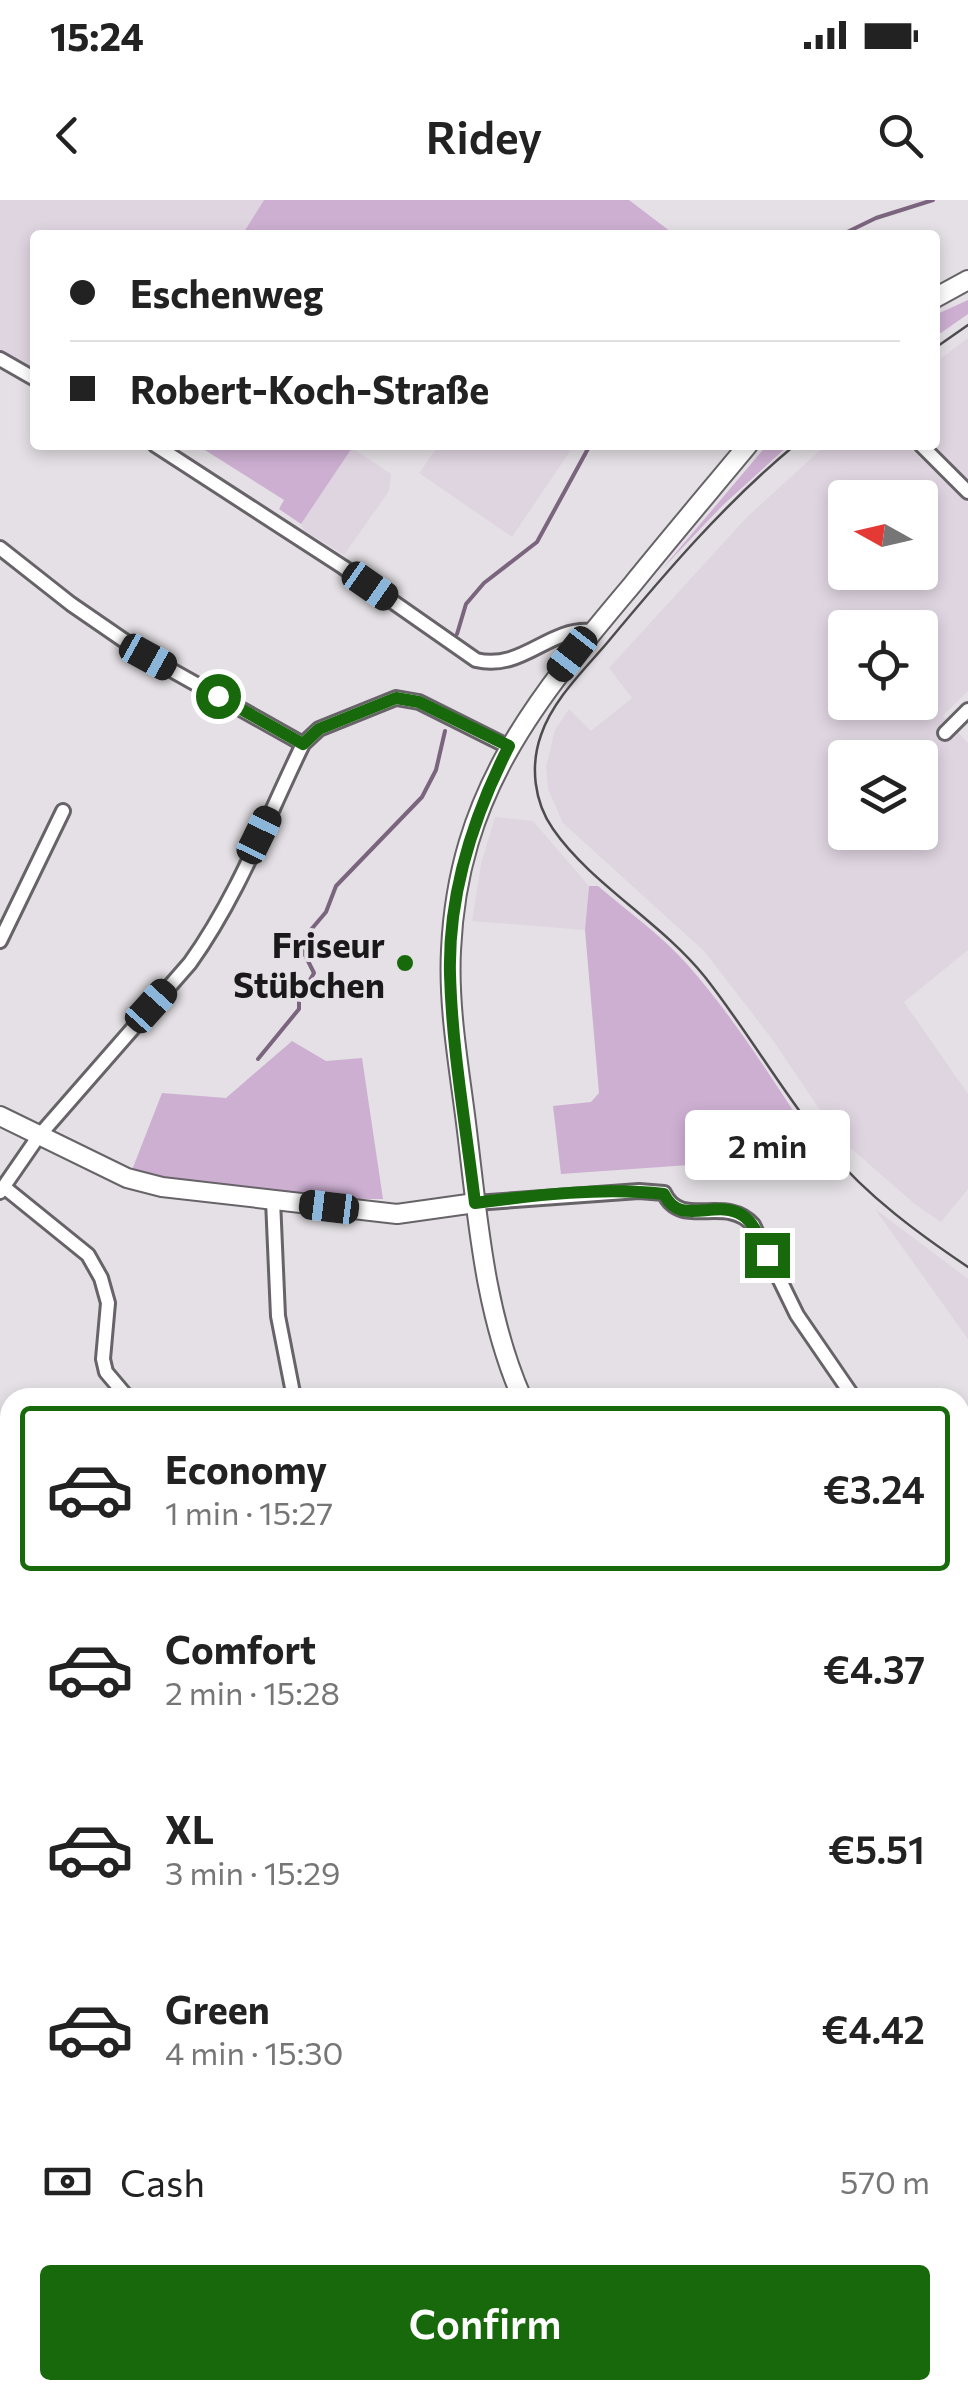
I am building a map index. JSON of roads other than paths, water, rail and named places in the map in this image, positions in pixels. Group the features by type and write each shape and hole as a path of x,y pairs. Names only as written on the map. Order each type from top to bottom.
{"main road":[{"path":"940,296 968,280"},
{"path":"940,297 968,288"},
{"path":"518,1388 498,1333 487,1284 451,999 451,945 466,852 484,799 528,714 590,632 744,450"},
{"path":"0,1116 127,1178 162,1187 397,1214 475,1203"}],"street":[{"path":"0,359 30,375"},
{"path":"163,450 344,567 476,660 496,665 574,630 590,632"},
{"path":"926,450 968,492"},
{"path":"0,548 148,657 303,744"},
{"path":"120,1388 106,1372 108,1302 88,1255 2,1189 38,1136 190,963 212,932 232,898 303,744 319,729 396,698 419,702 509,746"},
{"path":"946,734 968,710"},
{"path":"0,940 63,811"},
{"path":"475,1203 640,1191 664,1194 669,1205 679,1211 733,1211 744,1216 797,1315 847,1388"},
{"path":"273,1200 278,1316 292,1388"}],"waterway":[{"path":"851,230 933,200"},
{"path":"457,634 466,604 484,583 537,542 587,450"},
{"path":"309,932 326,912 336,886 422,797 436,770 445,731"},
{"path":"258,1059 299,1009 299,999 314,973 301,947"}],"tram line":[{"path":"940,345 968,325"},
{"path":"789,450 696,540 561,698 546,722 538,747 538,796 553,829 569,849 668,938 705,977 797,1108 844,1167 894,1213 968,1267"}],"place":[{"name":"Friseur Stübchen","path":"405,963"}]}
